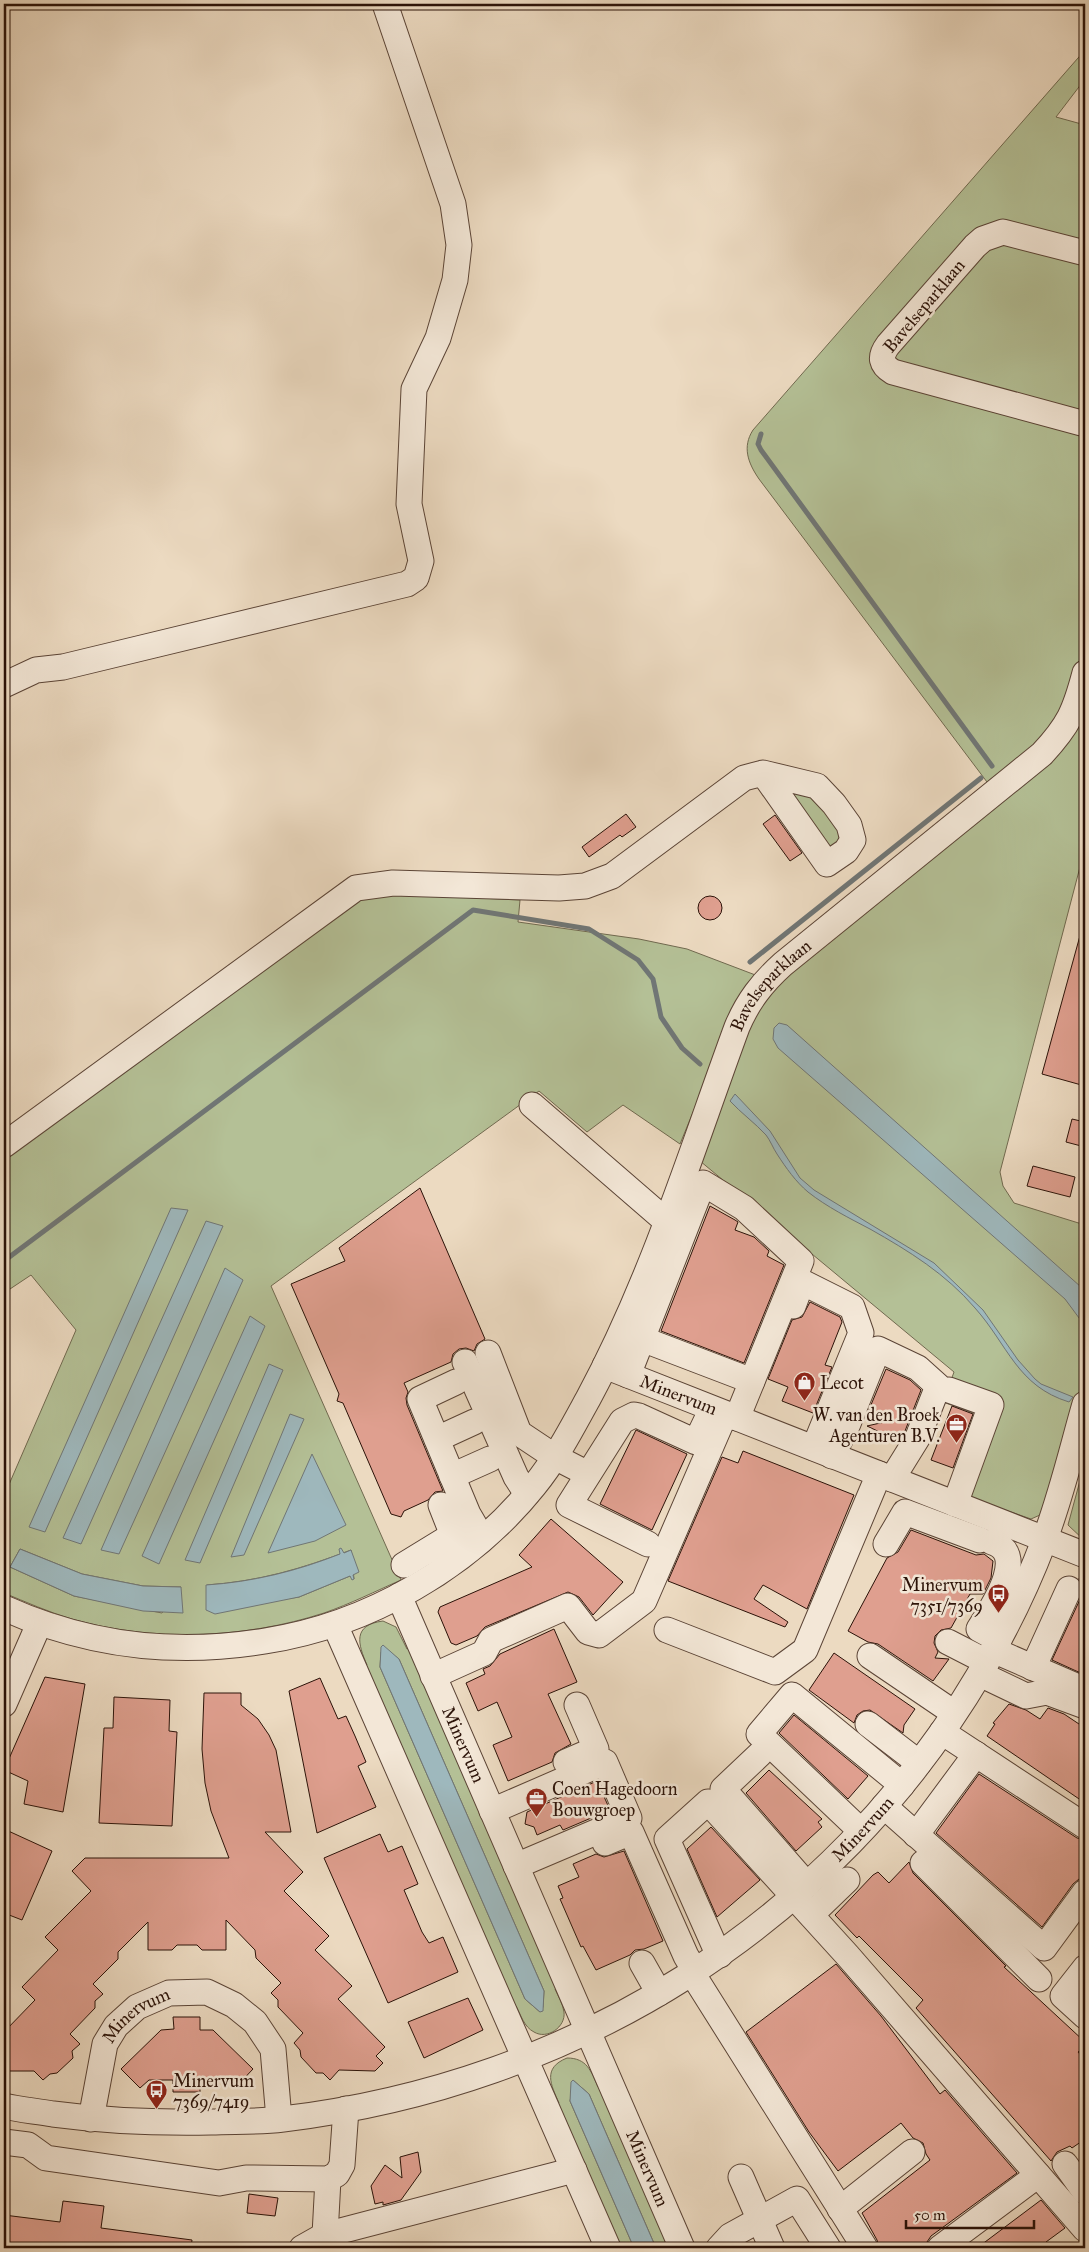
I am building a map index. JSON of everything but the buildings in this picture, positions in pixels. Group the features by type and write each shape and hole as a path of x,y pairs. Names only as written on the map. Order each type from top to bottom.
{"street":[{"path":"4,685 36,670 63,667 388,589 407,584 416,578 421,562 409,504 414,389 438,338 455,280 459,245 453,204 385,4"},
{"name":"Bavelseparklaan","path":"1085,253 1003,232 983,239 882,354 885,367 898,374 1085,424"},
{"name":"Bavelseparklaan","path":"616,1371 643,1285 737,1027 758,989 783,964 1034,761 1065,727 1081,705 1085,673"},
{"path":"4,1145 356,888 394,883 559,888 585,886 612,876 744,778 763,773"},
{"path":"532,1105 666,1221"},
{"path":"4,1608 39,1624 67,1633 109,1642 191,1648 264,1641 335,1625 399,1596 428,1580 466,1542 527,1494 616,1371 642,1339 703,1183 744,1208 801,1261 752,1380 731,1416 696,1442 640,1416 628,1417 622,1421 569,1505 648,1544"},
{"path":"434,1676 484,1653 491,1640 568,1606 588,1632 599,1635 644,1601 731,1416 802,1282 852,1307 861,1333 823,1452"},
{"path":"642,1339 752,1380"},
{"path":"667,1630 775,1672 805,1650 886,1477 918,1437 938,1386 918,1368 878,1349 847,1426 823,1452"},
{"path":"466,1542 468,1514 420,1399 470,1366"},
{"path":"470,1366 519,1433 555,1457 588,1474"},
{"path":"470,1366 516,1477 527,1494"},
{"name":"Minervum","path":"616,1371 1085,1555"},
{"path":"930,1522 948,1501 990,1405 949,1390"},
{"path":"1044,1539 1085,1404"},
{"path":"437,1439 474,1422"},
{"path":"452,1476 490,1458"},
{"path":"441,1504 466,1542"},
{"path":"886,1544 905,1512 997,1544 1009,1559 1009,1568 995,1601 979,1629 990,1657 1026,1696 1047,1692 1085,1706"},
{"name":"Minervum","path":"4,2106 91,2119 169,2123 279,2119 346,2109 453,2085 526,2060 588,2032 694,1972 805,1894 902,1785 949,1721 990,1657 1010,1619 1044,1539"},
{"path":"404,1565 466,1542"},
{"path":"1033,1668 1069,1588"},
{"name":"Minervum","path":"399,1596 682,2248"},
{"path":"4,1704 39,1624"},
{"path":"335,1625 608,2248"},
{"path":"948,1642 990,1657 1033,1668 1085,1690"},
{"path":"870,1656 949,1721 1085,1810"},
{"path":"902,1785 792,1695 759,1734 873,1818 932,1870 1039,1979"},
{"path":"489,1804 596,1749 577,1705"},
{"path":"949,1721 976,1754 1085,1826"},
{"path":"868,1724 919,1763"},
{"path":"760,1754 724,1789 805,1894 848,1956 1085,2229"},
{"path":"916,1835 976,1754"},
{"path":"489,1804 605,1762 626,1810 629,1818 519,1873"},
{"path":"720,1955 667,1839 708,1802 805,1894 958,2064"},
{"path":"873,1818 916,1835 1044,1948 1085,1892"},
{"path":"519,1873 631,1832 694,1972 865,2248"},
{"path":"805,1894 847,1880"},
{"path":"642,1963 658,1993"},
{"path":"1085,1968 1063,1996 1085,2016"},
{"name":"Minervum","path":"91,2119 106,2044 116,2026 137,2007 169,1993 207,1992 234,2005 255,2022 273,2049 279,2119"},
{"path":"4,2142 28,2145 46,2158 219,2183 246,2178 328,2179 337,2174 342,2165 346,2109"},
{"path":"840,2209 912,2152"},
{"path":"1065,2164 1085,2192"},
{"path":"302,2248 329,2242 574,2170"},
{"path":"940,2248 1038,2175"},
{"path":"740,2177 772,2248"},
{"path":"328,2179 329,2242"},
{"path":"721,2248 730,2236 797,2199 828,2248"}],"green space":[{"path":"1085,50 1085,79 1056,117 1085,125 1085,643 1071,697 1049,734 990,786 759,479 749,461 747,449 753,430"},
{"path":"1085,722 1085,848 1000,1172 1003,1186 1014,1203 1085,1225 1085,1375 1052,1495 1040,1515 1031,1519 965,1496 992,1420 943,1402 954,1372 694,1156 762,998 1076,727"},
{"path":"786,791 813,794 839,831 837,842 826,847"},
{"path":"377,893 520,900 518,922 639,939 687,949 758,976 739,1000 680,1144 623,1105 587,1132 539,1091 271,1286 401,1580 353,1602 293,1622 262,1628 198,1634 166,1634 103,1626 63,1616 4,1593 4,1496 76,1330 31,1275 4,1293 4,1156 355,901","holes":["20,1549 82,1574 143,1586 181,1587 162,1613 74,1596 10,1567","351,1550 354,1579 350,1576 299,1597 207,1610 207,1585 245,1581 280,1573"]},
{"path":"1085,1462 1085,1541 1068,1525"},
{"path":"383,1621 396,1627 407,1649 412,1647 561,1987 555,1989 563,2006 564,2017 562,2023 555,2031 544,2034 534,2032 525,2024 516,2006 511,2008 362,1668 367,1665 361,1650 360,1637 362,1631 373,1623","holes":["385,1649 399,1659 544,1991 543,2007 540,2012 525,1999 380,1667 381,1652"]},
{"path":"567,2058 584,2063 598,2087 603,2085 675,2248 656,2248 589,2094 574,2081 570,2101 634,2248 616,2248 554,2106 559,2103 551,2083 551,2072 559,2062"}],"water":[{"path":"779,1023 787,1025 1081,1287 1085,1292 1085,1326 1065,1299 778,1048 773,1039 774,1028"},
{"path":"735,1094 770,1131 800,1178 814,1190 934,1263 983,1310 1018,1360 1035,1379 1041,1384 1073,1397 1069,1402 1051,1395 1025,1375 975,1308 952,1284 899,1246 830,1207 804,1188 784,1164 766,1135 730,1101"},
{"path":"171,1208 188,1210 45,1532 29,1527"},
{"path":"206,1221 223,1226 81,1544 63,1538"},
{"path":"225,1268 243,1280 119,1554 101,1550"},
{"path":"250,1316 265,1326 159,1564 142,1556"},
{"path":"269,1364 283,1370 200,1563 185,1560"},
{"path":"290,1414 304,1419 244,1555 231,1557"},
{"path":"312,1454 346,1525 315,1541 268,1553"},
{"path":"341,1548 344,1553 351,1550 359,1572 353,1575 354,1579 352,1580 350,1576 299,1597 215,1614 206,1610 206,1585 258,1578 308,1566 340,1554 339,1549"},
{"path":"20,1549 82,1574 143,1586 181,1587 183,1613 143,1611 74,1596 10,1567"},
{"path":"383,1645 399,1659 544,1991 543,2011 540,2012 525,1999 380,1667 381,1647"},
{"path":"573,2080 589,2094 656,2248 634,2248 570,2101 571,2082"}],"waterway":[{"path":"761,434 758,444 761,450 992,766"},
{"path":"750,962 981,778"},
{"path":"4,1261 473,910 589,929 638,960 653,979 661,1017 682,1048 700,1064"}],"place":[{"name":"Lecot","path":"804,1402"},
{"name":"W. van den Broek Agenturen B.V.","path":"956,1444"},
{"name":"Minervum 7351/7369","path":"999,1614"},
{"name":"Coen Hagedoorn Bouwgroep","path":"536,1818"},
{"name":"Minervum 7369/7419","path":"157,2110"}]}
